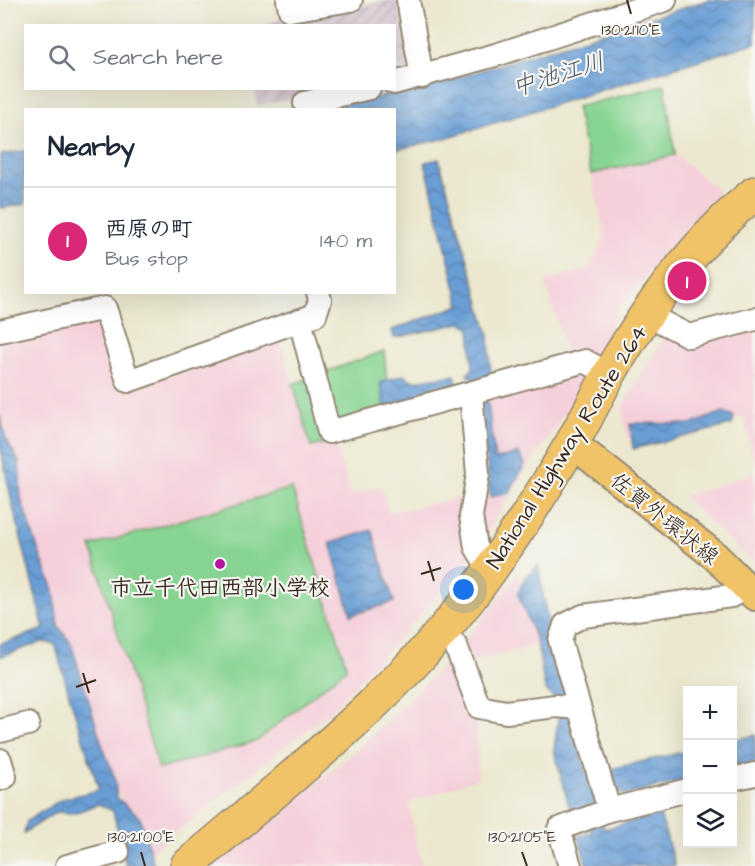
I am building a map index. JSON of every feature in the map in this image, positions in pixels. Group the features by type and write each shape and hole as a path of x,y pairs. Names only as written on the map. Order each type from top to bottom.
{"highway":[{"name":"National Highway Route 264","path":"187,866 333,742 441,633 490,570 572,443 609,374 684,263 730,213 755,193"}],"main road":[{"name":"佐賀外環状線","path":"572,443 715,556 751,592"}],"street":[{"path":"288,0 290,10 351,0"},
{"path":"408,0 422,77"},
{"path":"396,83 422,77 665,0"},
{"path":"305,103 360,90"},
{"path":"0,332 105,308 128,381 315,315 320,300 318,294"},
{"path":"648,315 689,336 755,319"},
{"path":"300,320 329,432 585,361 609,374"},
{"path":"471,393 478,474 471,516 476,547 490,570"},
{"path":"609,810 560,641 565,625 583,616 751,592"},
{"path":"441,633 456,646 479,708 506,712 556,706 579,708"},
{"path":"0,731 28,724"},
{"path":"0,760 4,777 0,779"},
{"path":"737,778 755,774"},
{"path":"570,866 559,829 609,810 683,791"},
{"path":"67,866 118,852"}],"shaded area":[{"path":"398,0 411,73 396,76 396,24 268,24 284,17"},
{"path":"255,90 333,90 257,106"},
{"name":"市立千代田西部小学校","path":"675,155 719,191 616,312 593,371 515,486 482,543 420,615 331,711 144,857 55,632 0,439 0,339 98,317 120,392 280,339 311,446 335,441 351,495 381,486 389,513 494,490 483,382 569,362 545,281 589,268 605,237 591,174"},
{"path":"755,328 755,467 744,417 627,439 622,407 663,339 698,343"},
{"path":"755,473 755,564 683,497"},
{"path":"518,573 543,643 460,665 476,713 478,778 408,804 422,866 214,866 355,752 454,655"}],"green space":[{"path":"665,85 675,155 591,174 576,107"},
{"path":"384,351 391,427 311,447 293,384"},
{"path":"292,488 347,668 257,741 159,769 91,546"}],"water":[{"name":"中池江川","path":"708,0 755,0 755,43 442,139 396,150 396,108 324,108 434,85"},
{"path":"24,151 24,204 0,208 0,155"},
{"path":"439,159 489,335 491,376 480,382 467,375 473,368 470,327 461,323 394,338 392,330 460,305 425,162"},
{"path":"404,375 413,381 455,375 458,388 385,407 380,382"},
{"path":"487,395 495,459 519,453 525,464 509,493 490,497 480,397"},
{"path":"723,412 734,416 732,425 633,449 630,423 692,424"},
{"path":"0,416 6,439 19,462 21,499 54,590 58,626 71,643 114,776 117,798 140,817 154,866 126,866 113,811 99,804 74,813 56,812 24,833 27,821 62,799 99,790 55,644 42,642 0,657 0,644 44,629 12,503 0,445"},
{"path":"372,530 394,602 351,615 330,543"},
{"path":"538,566 550,633 576,719 578,744 604,829 660,814 675,866 587,866 578,836 592,832 584,808 570,810 554,750 560,705 545,689 537,643 518,594 525,577"},
{"path":"755,735 755,763 737,767 737,739"},
{"path":"683,752 683,781 626,795 617,792 611,769"}],"place":[{"name":"西原の町","path":"687,281"},
{"name":"市立千代田西部小学校","path":"220,564"}]}
